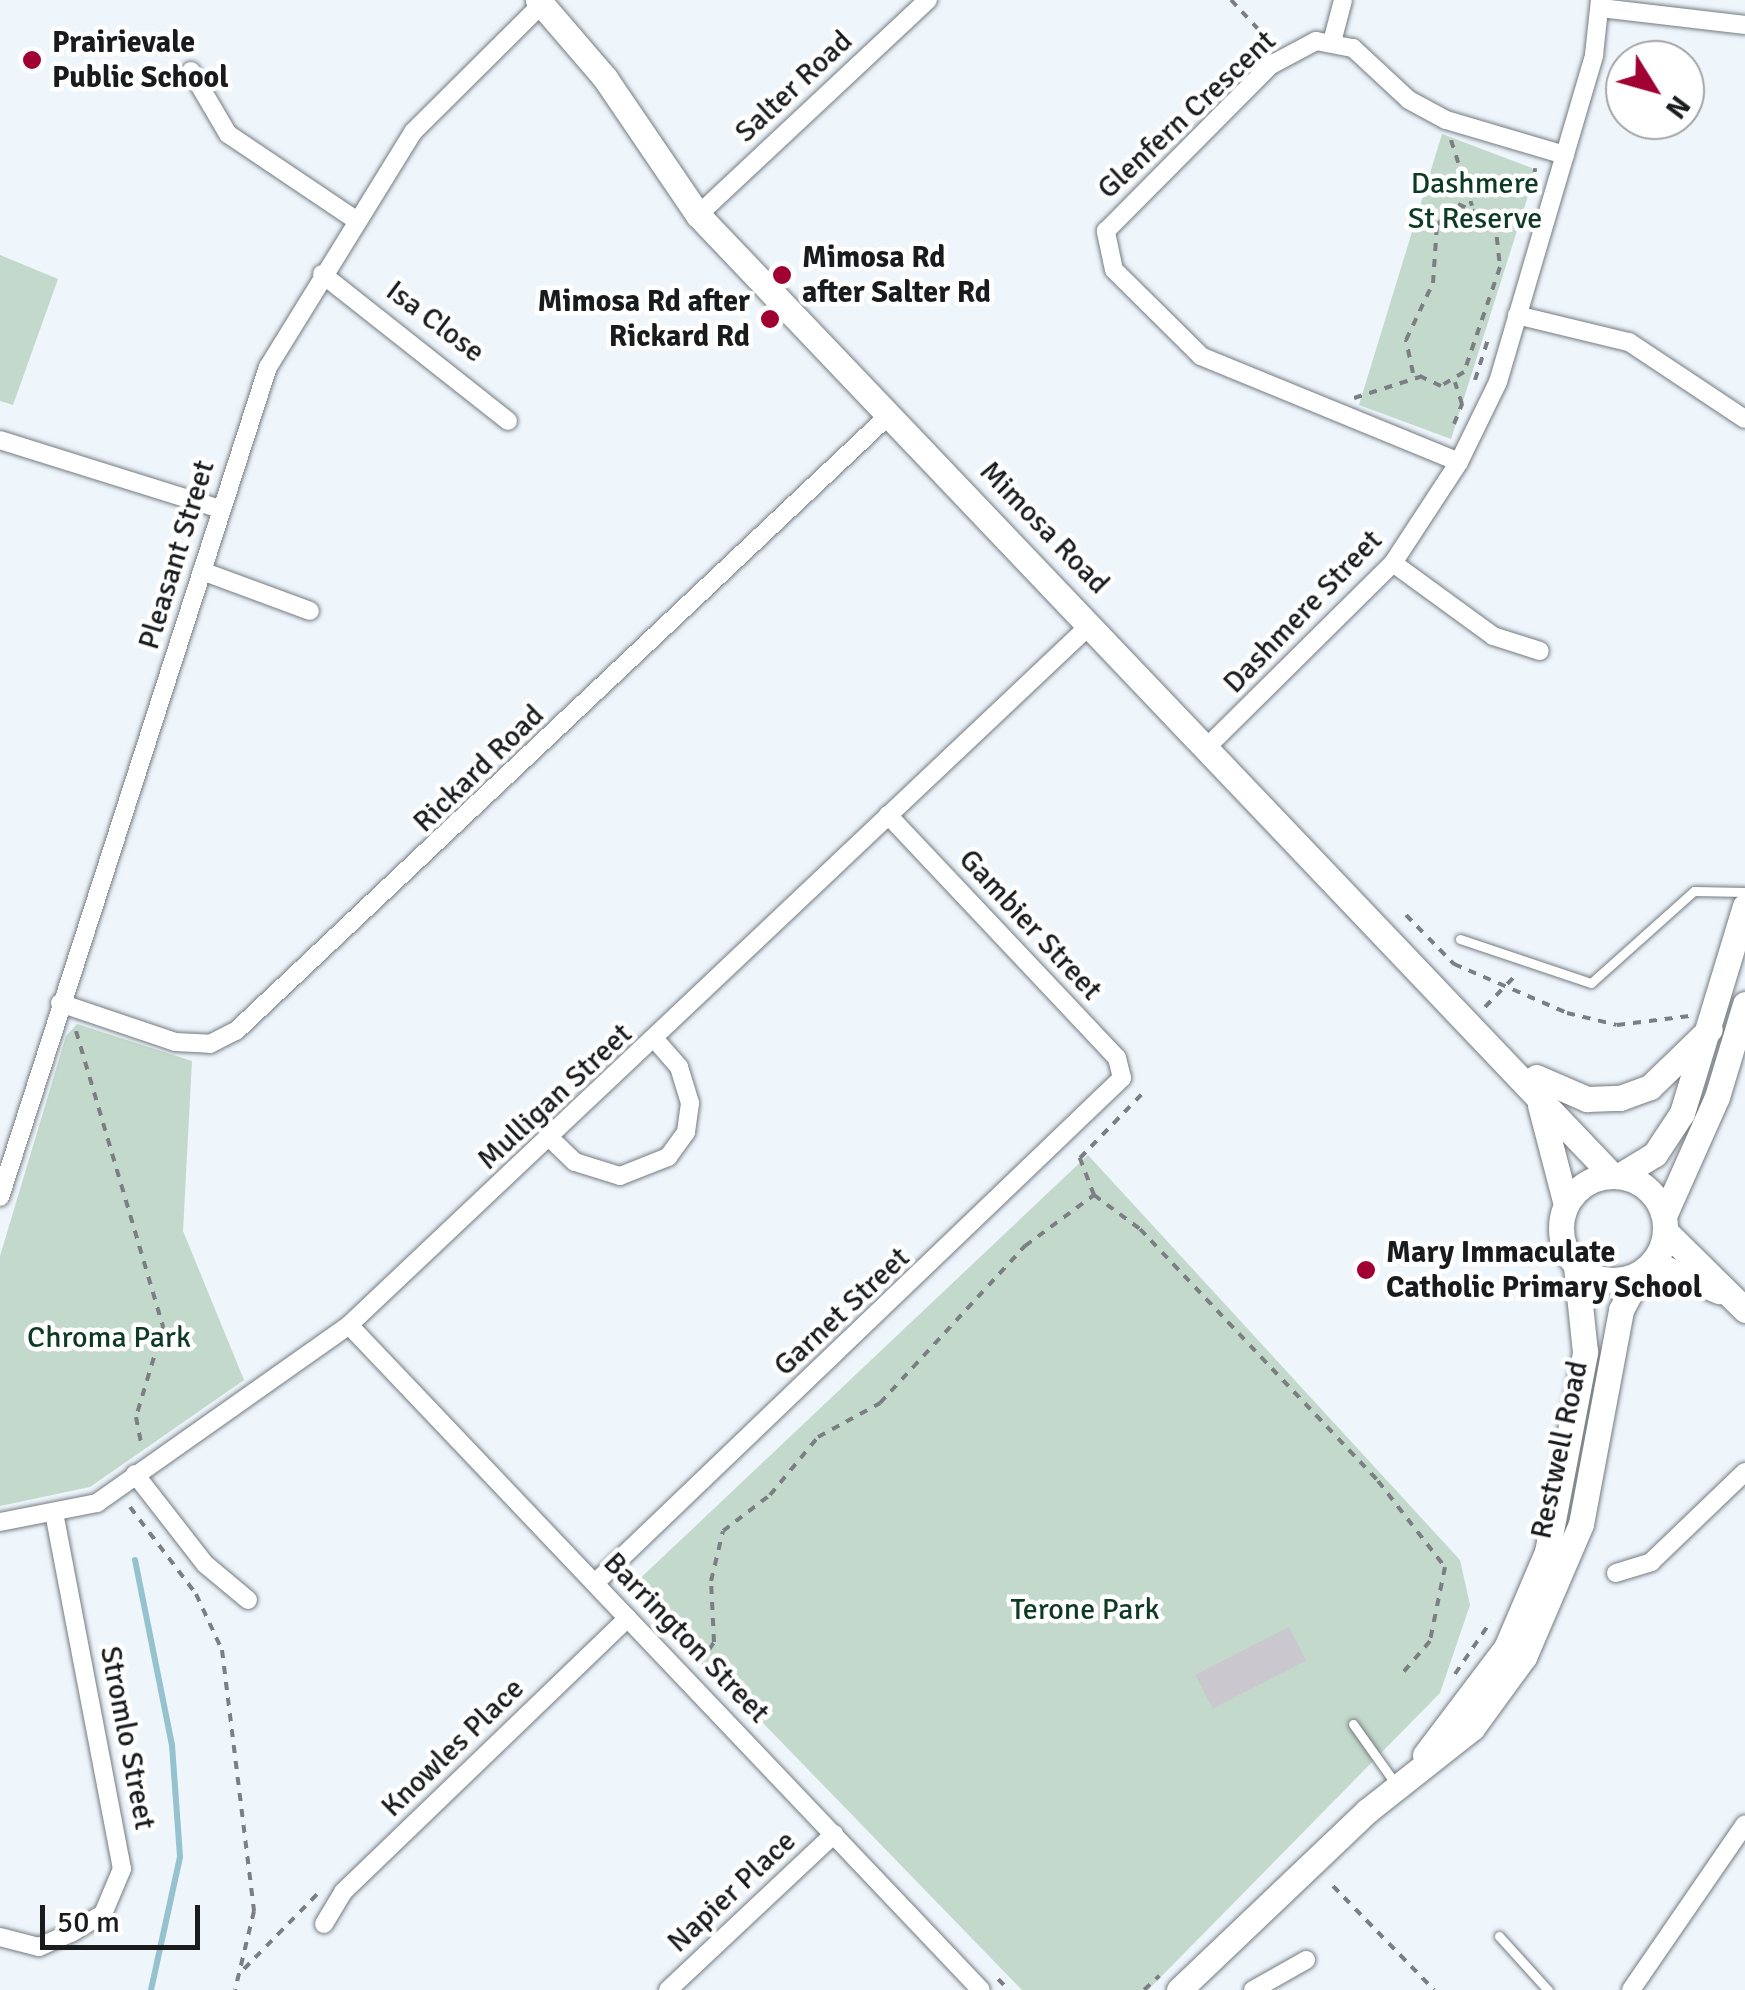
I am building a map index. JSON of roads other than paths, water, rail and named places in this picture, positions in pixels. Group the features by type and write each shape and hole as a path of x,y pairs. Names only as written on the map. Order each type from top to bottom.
{"main road":[{"name":"Mimosa Road","path":"540,2 698,215 1616,1176"},
{"path":"1741,1305 1646,1268 1605,1280 1576,1266 1562,1238 1566,1205 1616,1176 1670,1135 1745,906"},
{"path":"1646,1268 1718,1097 1745,1004"},
{"path":"1499,1052 1547,1086 1587,1100 1620,1098 1650,1087 1705,1023"},
{"name":"Mimosa Road","path":"1528,1082 1558,1147 1566,1205"},
{"path":"1616,1176 1648,1188 1665,1224 1741,1305"},
{"name":"Restwell Road","path":"1179,1990 1406,1777 1506,1648 1548,1552 1585,1352 1576,1266"},
{"name":"Restwell Road","path":"1406,1777 1444,1754 1490,1704 1550,1605 1582,1524 1621,1310 1646,1268"}],"street":[{"name":"Salter Road","path":"698,215 928,0"},
{"path":"1344,0 1332,42 1443,118 1564,154"},
{"name":"Pleasant Street","path":"0,1197 268,367 412,132 540,2"},
{"path":"1600,4 1745,25"},
{"name":"Dashmere Street","path":"1206,747 1393,563 1451,458 1517,316 1564,154 1600,4"},
{"name":"Glenfern Crescent","path":"1332,42 1282,56 1121,210 1104,250 1201,356 1451,458"},
{"path":"191,72 228,134 356,220"},
{"name":"Isa Close","path":"322,274 508,420"},
{"path":"1517,316 1629,342 1745,419"},
{"name":"Rickard Road","path":"65,1005 175,1042 210,1044 236,1031 889,415"},
{"path":"0,440 220,509"},
{"path":"1393,563 1493,636 1540,651"},
{"path":"202,571 310,611"},
{"name":"Mulligan Street","path":"0,1522 55,1518 98,1503 350,1325 656,1041 1091,624"},
{"name":"Gambier Street","path":"888,815 1117,1058 1122,1078"},
{"path":"551,1138 575,1162 620,1176 668,1158 686,1132 690,1102 679,1067 656,1041"},
{"name":"Garnet Street","path":"596,1583 1122,1078"},
{"name":"Barrington Street","path":"350,1325 982,1990"},
{"path":"1616,1573 1651,1562 1745,1472"},
{"path":"135,1474 205,1564 248,1600"},
{"name":"Stromlo Street","path":"0,1938 38,1946 71,1933 103,1914 122,1868 55,1518"},
{"name":"Knowles Place","path":"324,1924 342,1892 628,1618"},
{"path":"1631,1990 1745,1824"},
{"name":"Napier Place","path":"668,1990 834,1834"},
{"path":"1253,1990 1306,1960"}],"lane":[{"path":"1460,939 1591,983 1694,891 1745,892"},
{"path":"1353,1724 1406,1777"},
{"path":"1499,1936 1548,1990"}],"waterway":[{"path":"135,1560 172,1745 180,1857 151,1990"}],"place":[{"name":"Prairievale Public School","path":"32,60"},
{"name":"Mimosa Rd after Salter Rd","path":"782,275"},
{"name":"Mimosa Rd after Rickard Rd","path":"770,319"},
{"name":"Mary Immaculate Catholic Primary School","path":"1366,1270"}],"park label":[{"name":"Dashmere St Reserve","path":"1475,201"},
{"name":"Chroma Park","path":"109,1338"},
{"name":"Terone Park","path":"1085,1610"}]}
